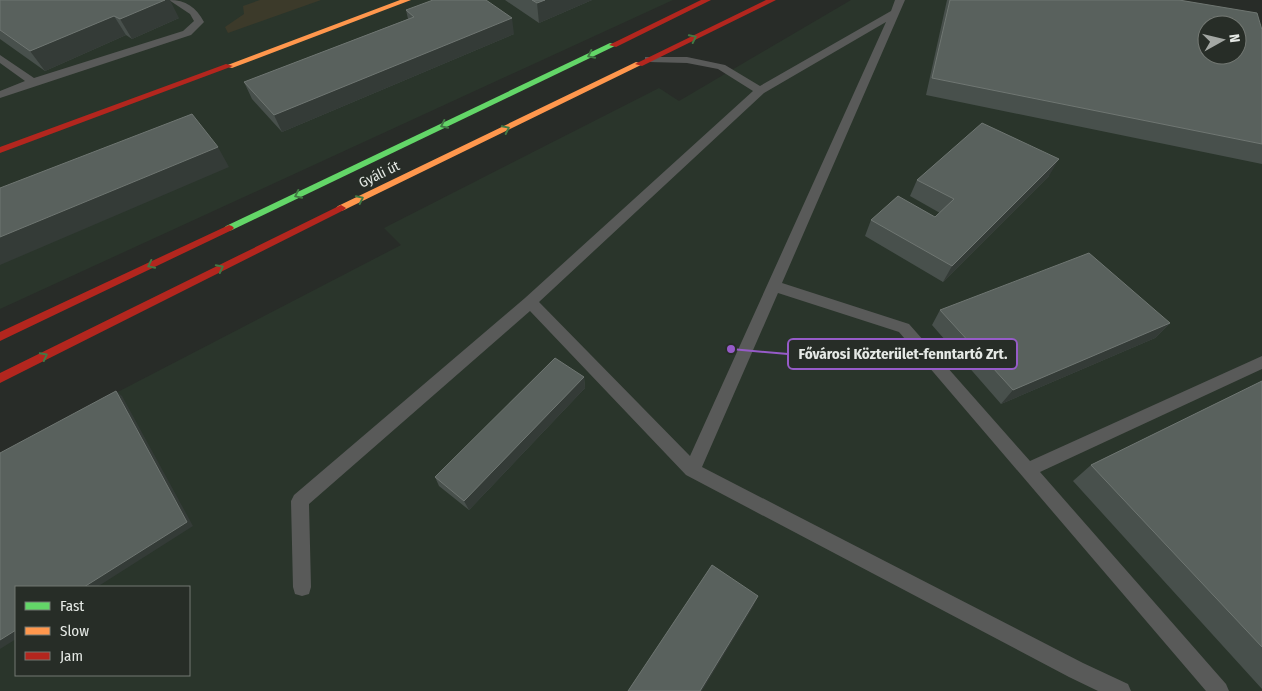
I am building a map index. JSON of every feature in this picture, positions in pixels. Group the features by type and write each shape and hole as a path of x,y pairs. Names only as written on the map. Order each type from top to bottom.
{"main road":[{"path":"0,150 407,0"},
{"name":"Gyáli út","path":"0,337 707,0"},
{"name":"Gyáli út","path":"0,378 300,228 772,0"}],"lane":[{"path":"0,95 33,82 187,33 199,22 194,12 174,0"},
{"path":"302,587 300,501 530,302 760,92 898,6"},
{"path":"692,470 898,6"},
{"path":"0,58 33,82"},
{"path":"649,59 687,60 721,67 760,92"},
{"path":"773,286 904,328 1219,691"},
{"path":"530,302 692,470 1067,666 1121,691"},
{"path":"1026,470 1262,362"}],"shaded area":[{"path":"0,0 673,0 0,309"},
{"path":"260,0 321,0 228,33 225,27 244,14 243,6"},
{"path":"851,0 1118,0 1208,15 1197,15 1197,65 1247,65 1247,22 1262,24 1262,691 0,691 0,453 401,245 384,228 659,88 679,101"}],"building":[{"path":"0,0 165,0 120,19 114,16 30,51 0,30"},
{"path":"433,0 486,0 512,18 274,115 244,82 414,17 406,10"},
{"path":"532,0 545,0 537,3"},
{"path":"950,0 1179,0 1257,13 1262,30 1262,144 932,78"},
{"path":"192,114 218,147 0,237 0,188"},
{"path":"982,123 1059,159 952,266 871,220 898,196 935,217 954,199 917,180"},
{"path":"1089,253 1170,323 1013,390 940,310"},
{"path":"555,358 584,377 464,501 435,477"},
{"path":"1262,381 1262,647 1091,465"},
{"path":"116,391 187,522 86,586 15,586 15,631 0,640 0,453"},
{"path":"712,565 758,596 700,691 628,691"}],"traffic: fast":[{"path":"229,228 613,45"}],"traffic: slow":[{"path":"229,66 407,0"},
{"path":"341,208 639,64"}],"traffic: jam":[{"path":"613,45 707,0"},
{"path":"639,64 772,0"},
{"path":"0,150 229,66"},
{"path":"0,378 341,208"},
{"path":"0,337 229,228"}],"place":[{"name":"Fővárosi Közterület-fenntartó Zrt.","path":"731,349"}]}
